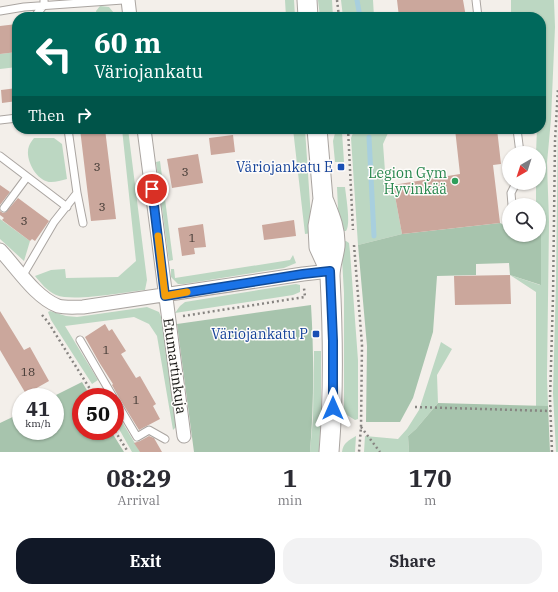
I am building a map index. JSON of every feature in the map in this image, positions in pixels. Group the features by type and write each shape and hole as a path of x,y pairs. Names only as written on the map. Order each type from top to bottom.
{"main road":[{"path":"307,0 308,12"},
{"path":"317,134 323,199 334,226 335,245 330,271 333,408 329,452"}],"street":[{"path":"128,0 129,12"},
{"name":"Etumartinkuja","path":"145,134 184,436"},
{"path":"0,250 46,300 60,306 71,308 165,296 330,271"}],"lane":[{"path":"0,11 44,3 122,0"},
{"path":"476,0 477,12"},
{"path":"38,12 44,3"},
{"path":"0,120 12,119"},
{"path":"69,134 83,223"},
{"path":"518,134 519,146"},
{"path":"0,156 67,207"},
{"path":"4,208 27,177"},
{"path":"23,276 54,222 77,193"},
{"path":"80,340 109,388"},
{"path":"124,415 137,437 149,430 165,438"}],"path":[{"path":"337,0 338,12"},
{"path":"552,452 550,399 555,141 558,88"},
{"path":"348,134 353,235"},
{"path":"354,243 362,345 361,428 359,452"},
{"path":"41,314 48,322 88,388"},
{"path":"416,407 551,411"},
{"path":"361,428 380,452"},
{"path":"121,440 128,452"}],"green space":[{"path":"285,0 294,0 295,12 286,12"},
{"path":"318,0 332,0 333,12 319,12"},
{"path":"341,0 373,0 374,12 342,12"},
{"path":"511,0 554,0 555,27 551,119 547,163 549,222 548,406 536,406 536,292 510,275 540,285 540,242 546,242 546,198 536,198 536,190 546,190 546,146 536,146 537,134 546,134 546,12 511,12"},
{"path":"100,6 109,7 113,12 96,12"},
{"path":"12,53 12,68 0,69 0,54"},
{"path":"558,123 558,452 556,452 553,393"},
{"path":"123,134 129,134 147,280 145,290 99,296 64,297 56,295 47,289 35,276 51,270 65,269 66,278 118,277 136,261"},
{"path":"294,134 305,134 312,233 305,234"},
{"path":"335,134 342,134 344,162 335,162 333,141"},
{"path":"353,134 388,134 383,144 386,185 393,185 402,234 358,245 351,138"},
{"path":"34,138 54,138 62,144 67,179 51,182 46,181 37,174 28,157 29,145"},
{"path":"160,161 173,260 169,261 156,162"},
{"path":"337,187 345,187 348,217 346,231 339,231"},
{"path":"0,219 30,241 24,261 0,239"},
{"path":"500,223 502,224 502,242 541,242 541,285 510,275 509,263 476,264 476,275 437,276 433,332 413,398 400,422 366,422 367,346 358,245 402,234"},
{"path":"346,241 349,243 350,252 358,360 358,419 355,420 347,415 344,409 344,293 341,242"},
{"path":"293,255 296,263 284,268 184,284 178,284 171,277 171,269 174,269 175,278 290,260"},
{"path":"296,284 300,285 300,292 293,295 175,313 185,302"},
{"path":"311,305 313,378 310,452 194,452 177,324"},
{"path":"147,307 159,312 164,324 177,426 173,430 157,336 149,324 134,317 65,326 98,380 92,384 51,320 48,312 50,311 66,316 77,317"},
{"path":"441,342 452,349 437,375 438,403 416,429 408,436 409,452 364,452 365,436 398,439 407,429 419,410"},
{"path":"314,351 321,351 321,413 319,452 310,452 313,418"},
{"path":"82,382 86,388 72,388 72,440 117,440 124,452 0,452 0,423 12,417 12,440 64,440 64,391"},
{"path":"438,403 548,406 550,452 409,452 408,436 416,429"},
{"path":"124,425 139,450 144,452 132,452 124,438"},
{"path":"356,436 355,452 342,452 345,444"}],"building":[{"path":"397,0 463,0 465,12 398,12"},
{"path":"12,25 12,53 0,54 0,26"},
{"path":"12,89 12,102 2,103 1,90"},
{"path":"81,134 106,134 116,219 91,221"},
{"name":"Legion Gym Hyvinkää","path":"456,134 498,134 501,164 493,165 500,223 402,234 393,185 460,174"},
{"path":"233,135 235,152 211,155 209,138"},
{"path":"198,154 203,183 172,188 167,159"},
{"path":"0,185 10,192 0,205"},
{"path":"18,198 49,221 35,241 32,239 30,241 2,220 4,218 0,215 0,211 3,213 6,212"},
{"path":"294,220 296,236 264,240 262,225"},
{"path":"203,224 206,247 194,248 195,254 182,256 178,228"},
{"path":"510,275 511,304 455,305 454,276"},
{"path":"0,311 24,350 30,347 49,381 37,388 22,388 0,350"},
{"path":"105,324 109,331 112,329 126,351 121,354 136,378 140,376 156,404 153,406 160,419 139,430 124,406 124,388 114,388 113,384 85,337"},
{"path":"149,436 154,438 162,452 140,452 134,443"}],"waterway":[{"path":"357,0 359,12"},
{"path":"369,137 374,236"}],"slow traffic":[{"path":"158,236 165,296 187,292"}],"place":[{"name":"Väriojankatu E","path":"341,167"},
{"name":"Legion Gym Hyvinkää","path":"455,181"},
{"name":"Väriojankatu P","path":"316,334"}],"route":[{"path":"152,189 165,296 330,271 333,341 333,408"}]}
